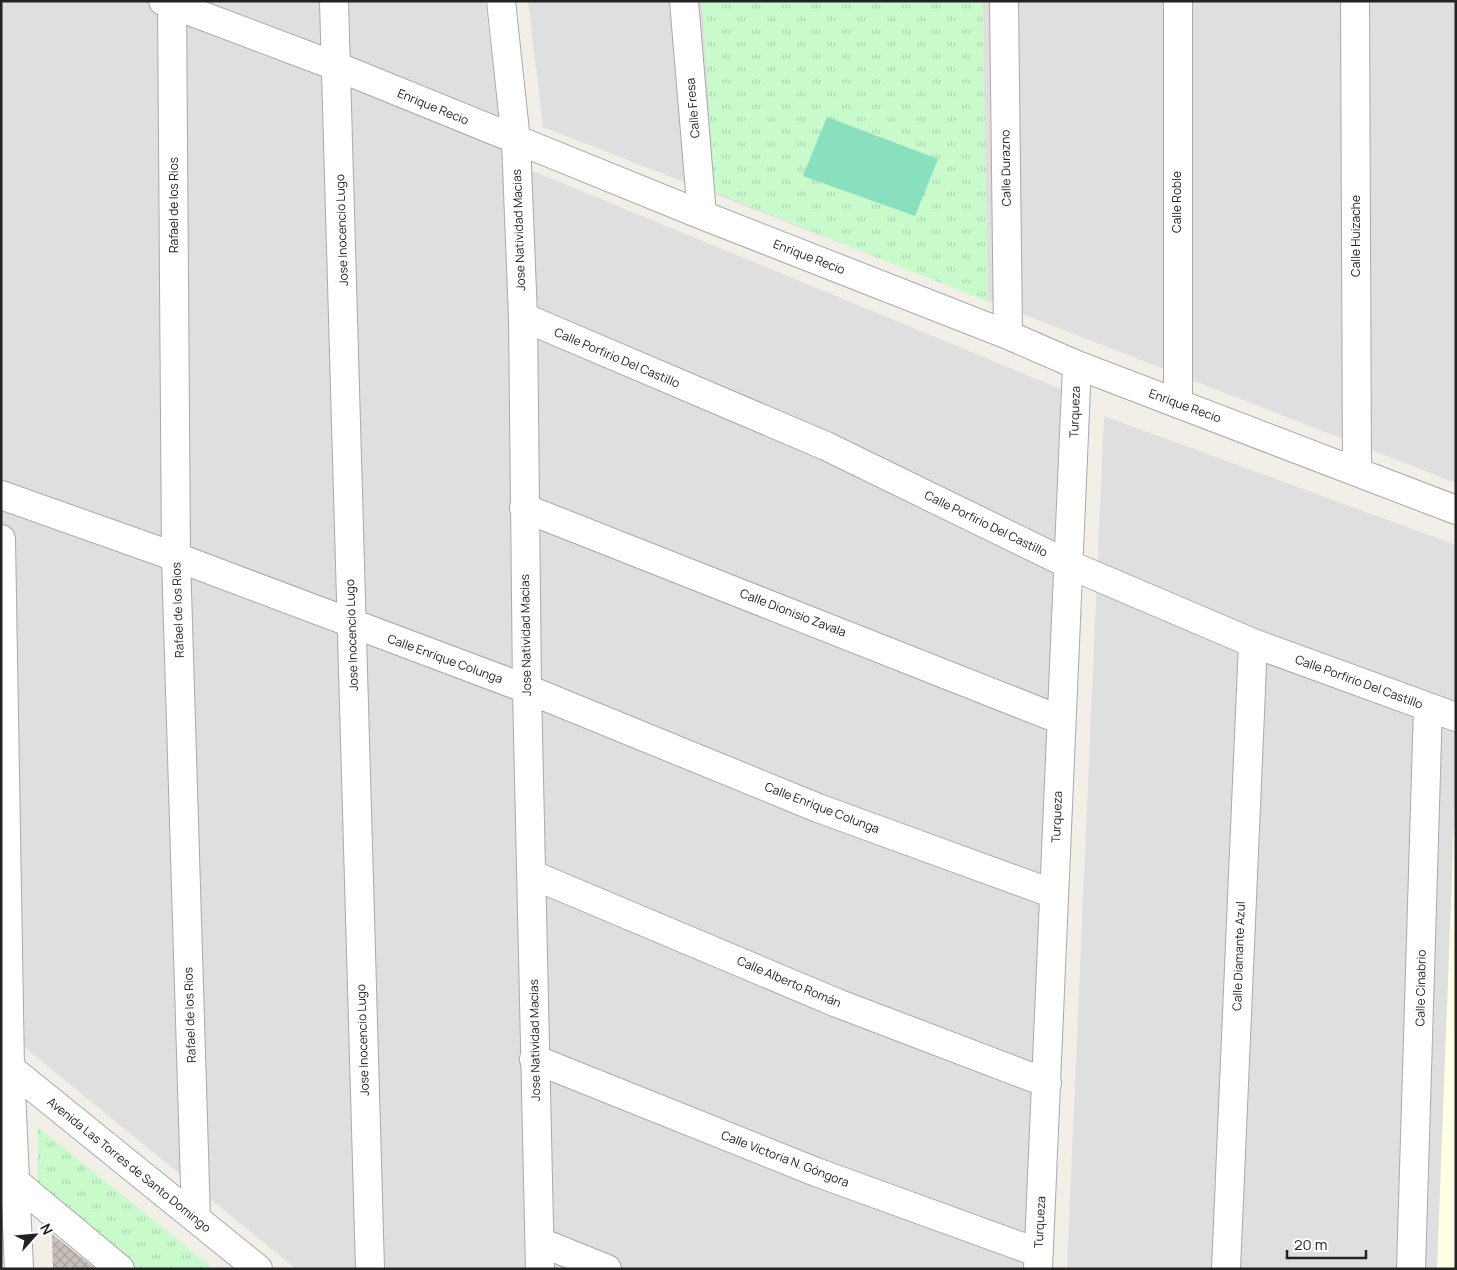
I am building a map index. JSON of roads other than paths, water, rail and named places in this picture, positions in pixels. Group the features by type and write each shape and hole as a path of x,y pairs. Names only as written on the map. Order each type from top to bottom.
{"street":[{"name":"Jose Inocencio Lugo","path":"334,1 338,68 370,1269"},
{"name":"Jose Natividad Macias","path":"501,1 516,141 523,317 527,689 533,875 534,1059 540,1269"},
{"name":"Calle Fresa","path":"684,1 702,215"},
{"name":"Calle Durazno","path":"1004,1 1008,335"},
{"name":"Calle Roble","path":"1178,1 1178,402"},
{"name":"Calle Huizache","path":"1355,1 1358,470"},
{"name":"Enrique Recio","path":"169,2 1008,335 1077,365 1358,470 1456,510"},
{"name":"Rafael de los Rios","path":"169,2 176,556 196,1219"},
{"name":"Calle Porfirio Del Castillo","path":"523,317 826,446 1070,565 1253,643 1456,717"},
{"name":"Turqueza","path":"1039,1261 1077,365"},
{"name":"Calle Enrique Colunga","path":"1,495 176,556 352,625 527,689 818,808 1054,894"},
{"name":"Calle Dionisio Zavala","path":"524,508 1061,720"},
{"path":"1,539 8,1176 19,1269"},
{"name":"Calle Diamante Azul","path":"1226,1269 1253,643"},
{"name":"Calle Cinabrio","path":"1411,1269 1428,707"},
{"name":"Calle Alberto Román","path":"533,875 837,1003 1047,1083"},
{"name":"Calle Victoria N. Góngora","path":"534,1059 1039,1261"},
{"name":"Avenida Las Torres de Santo Domingo","path":"6,1064 258,1269"},
{"path":"8,1176 120,1269"},
{"path":"540,1242 607,1269"}]}
